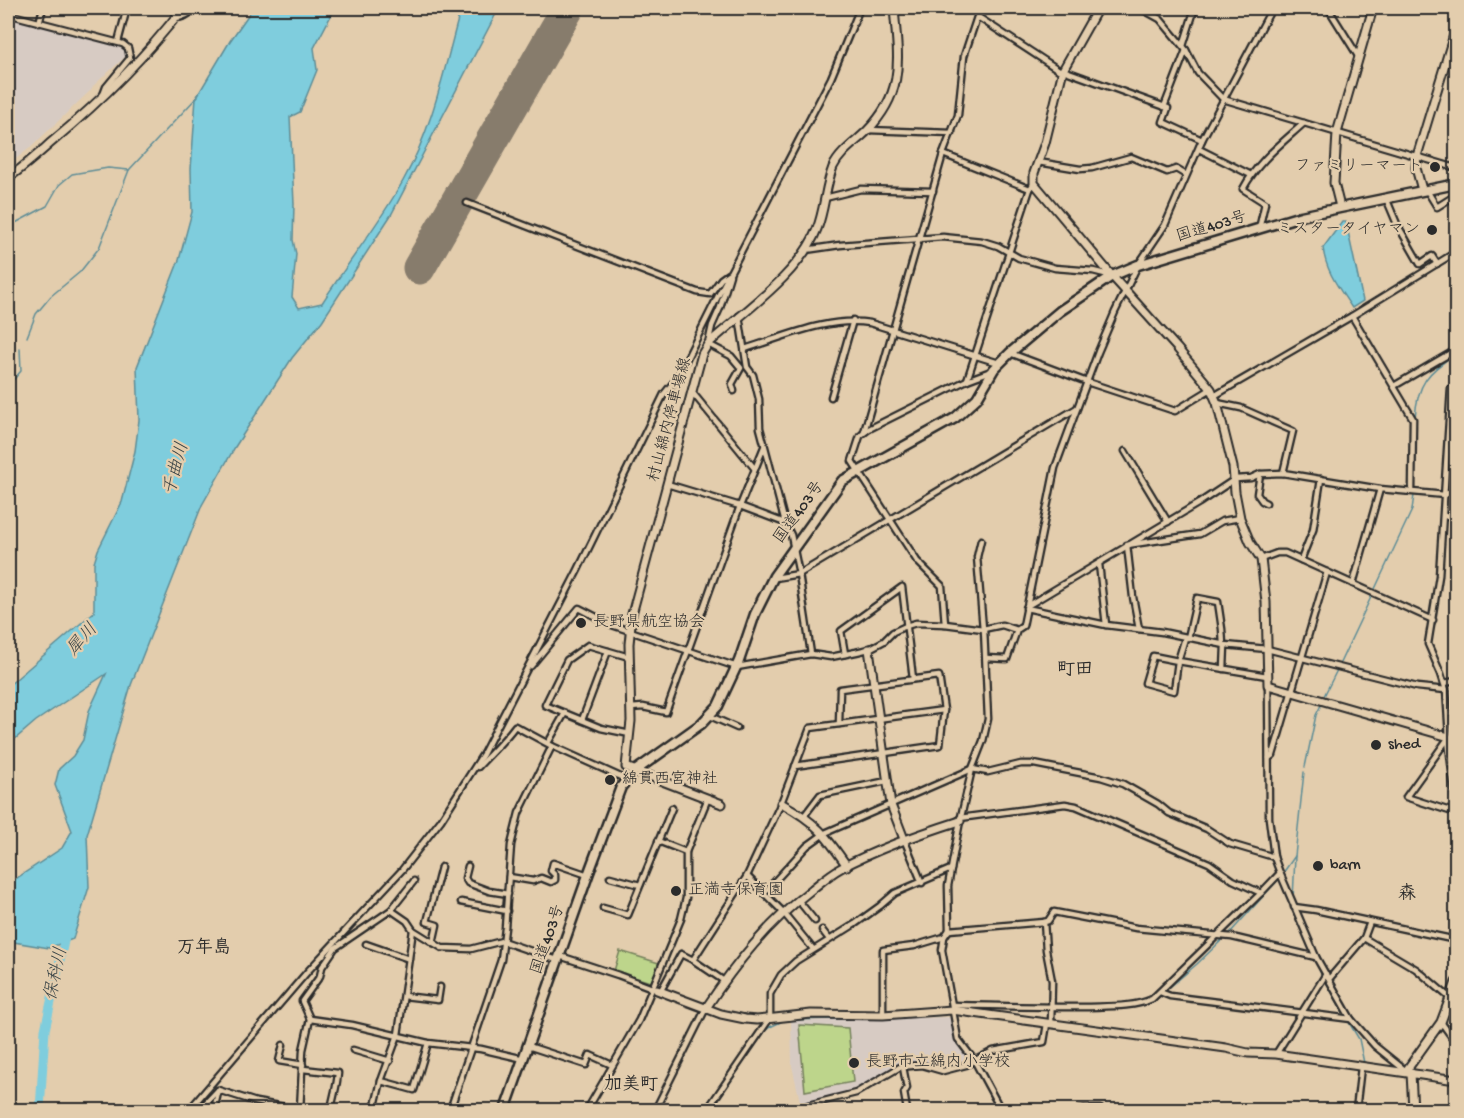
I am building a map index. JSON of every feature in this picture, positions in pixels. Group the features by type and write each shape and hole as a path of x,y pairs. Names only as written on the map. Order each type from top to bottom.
{"highway":[{"name":"国道403号","path":"505,1110 622,783 710,716 718,706 736,667 755,614 773,578 792,548 842,481 955,418 977,398 996,366 1010,353 1060,311 1112,276 1138,265 1340,207 1456,184"}],"street":[{"path":"39,22 43,8"},
{"path":"118,42 127,8"},
{"path":"8,178 102,97 158,40 183,8"},
{"path":"175,18 190,14 196,8"},
{"path":"189,1110 308,971 334,946 402,870 441,820 476,766 664,394 678,378 730,272 831,78 860,8"},
{"name":"村山綿内停車場線","path":"626,767 632,708 629,631 702,354 708,344 793,267 806,250 817,230 834,167 842,154 868,130 889,102 895,90 897,76 894,8"},
{"path":"864,432 943,154 958,115 964,56 980,8"},
{"path":"966,380 1032,186 1063,71 1098,8"},
{"path":"1140,8 1160,20 1185,48 1198,73 1223,99 1456,168"},
{"path":"1164,107 1185,48 1195,8"},
{"path":"986,658 1007,659 1017,630 1023,626 1050,498 1051,483 1077,408 1115,312 1138,265 1165,225 1202,140 1272,8"},
{"path":"1329,8 1359,56"},
{"path":"1340,207 1334,183 1337,133 1373,8"},
{"path":"8,14 118,42 128,48 130,58 106,87 102,97"},
{"path":"978,16 1063,71 1168,108 1163,123 1202,140"},
{"path":"1456,28 1416,168 1424,190 1437,207 1456,195"},
{"path":"1259,229 1265,203 1243,189 1270,152 1304,123"},
{"path":"868,130 952,133"},
{"path":"1199,149 1251,175"},
{"path":"943,154 1032,186 1214,396 1293,431 1282,473"},
{"path":"1038,162 1080,169 1131,157 1167,172 1176,169 1186,175"},
{"path":"825,198 861,189 933,191"},
{"path":"1386,198 1397,224 1420,264 1432,256 1437,264"},
{"path":"466,203 697,292 710,294 721,279 730,272"},
{"path":"806,250 943,237 982,241 1019,258 1046,266 1093,271 1112,276"},
{"path":"1010,353 1087,382 1175,411 1214,396 1352,316 1456,252"},
{"path":"730,272 730,279 712,326 708,344 731,356 741,368 732,384 734,391"},
{"path":"739,315 747,368 753,375 759,399 760,428 785,523 791,535 811,654"},
{"path":"1352,316 1413,419 1412,491"},
{"path":"831,397 853,320"},
{"path":"745,349 800,332 853,320 870,323 975,356 996,366"},
{"path":"1394,386 1456,350"},
{"path":"945,624 942,586 922,568 852,461 860,436 864,432 996,366"},
{"path":"1456,385 1451,388 1439,576 1428,644 1446,690 1453,737 1456,797"},
{"path":"692,392 755,469"},
{"path":"1214,396 1235,479 1240,518 1250,542 1261,559 1266,603 1269,818 1274,857 1316,957 1351,1019 1375,1046 1409,1072"},
{"path":"773,578 799,574 1077,408"},
{"path":"632,708 643,707 666,712 740,507 765,446"},
{"path":"1125,451 1168,522"},
{"path":"1026,607 1235,479 1282,473 1380,489 1445,495 1456,488"},
{"path":"1260,474 1257,494 1266,503"},
{"path":"1301,560 1313,530 1321,479"},
{"path":"667,484 785,523"},
{"path":"1353,584 1380,489"},
{"path":"1444,516 1456,517"},
{"path":"1127,545 1200,534 1222,521 1240,518"},
{"path":"981,540 977,556 986,658 987,731 972,769 960,820 948,886 950,930 944,937 942,950 958,1039 974,1060 1001,1110"},
{"path":"1127,545 1132,597 1139,629"},
{"path":"1261,559 1281,552 1432,620"},
{"path":"1099,564 1106,625"},
{"path":"1269,758 1273,755 1327,572"},
{"path":"845,654 841,631 902,587 913,679"},
{"path":"1224,669 1224,644 1218,602 1197,598 1178,661 1174,691 1145,683 1153,656 1178,661 1224,669 1268,676"},
{"path":"1026,607 1106,625 1267,649 1417,687 1446,690"},
{"path":"524,675 579,608 612,625 736,667 811,654 831,657 869,649 906,626 916,623 984,629 1002,625 1017,630"},
{"path":"629,657 588,645 567,660 545,705 601,728 630,734"},
{"path":"869,649 891,805 922,883"},
{"path":"582,720 608,651"},
{"path":"795,766 940,745 944,710 939,676 840,688 839,724"},
{"path":"1444,683 1456,681"},
{"path":"1268,685 1453,737"},
{"path":"693,960 747,876 782,803 810,728 944,710"},
{"path":"450,1110 496,979 507,911 511,845 519,813 565,713"},
{"path":"710,716 737,728"},
{"path":"476,766 478,767 504,741 515,726 622,783 626,767 722,804"},
{"path":"1453,737 1406,797 1456,813"},
{"path":"764,893 807,846 825,833 972,769 988,772 1021,764 1034,764 1101,777 1123,784 1169,813 1207,829 1238,848 1274,857"},
{"path":"804,816 820,795 888,780"},
{"path":"657,990 686,898 686,852 708,798"},
{"path":"782,803 804,816 825,833 847,866"},
{"path":"655,1110 705,1008 742,956 783,912 798,900 847,866 904,839 960,820 1065,804 1076,806 1209,863 1233,880 1262,893"},
{"path":"603,908 628,915 672,808"},
{"path":"658,841 686,852"},
{"path":"509,876 533,881 541,878 551,882 555,880 555,875 551,871 553,863 588,875"},
{"path":"468,866 465,878 468,883 489,891 508,894"},
{"path":"433,943 437,925 427,922 441,867"},
{"path":"707,1110 770,1018 770,994 774,985 796,961 880,906 895,893 951,870"},
{"path":"391,910 407,921 413,930 442,948 471,949 502,942 618,975 705,1008 745,1019 811,1014 883,1015 952,1008 1102,1006 1144,1003 1152,999 1280,873"},
{"path":"747,876 783,912 813,949"},
{"path":"610,877 640,885"},
{"path":"218,1090 273,1108 301,1110 303,1050 310,1019 302,1001 320,976 322,967 334,946 391,910 414,881"},
{"path":"798,900 815,921"},
{"path":"461,902 507,911"},
{"path":"1294,907 1456,940"},
{"path":"950,930 1044,922 1048,921 1054,912 1136,928 1218,935 1316,957"},
{"path":"803,1110 808,1105 856,1093 903,1066 922,1065 943,1071 966,1065 993,1051 1044,1042 1049,1024 1052,981 1044,922"},
{"path":"1276,1054 1301,1012 1327,976 1364,938 1370,922"},
{"path":"374,1110 381,1080 398,1035 413,930"},
{"path":"822,930 829,939"},
{"path":"883,1015 883,950 915,946 944,937"},
{"path":"1364,938 1416,969 1452,1001"},
{"path":"366,944 409,959"},
{"path":"587,1110 657,990 681,954 724,981"},
{"path":"1413,1110 1409,1072 1452,1001 1456,982"},
{"path":"404,996 438,1000 440,987"},
{"path":"1160,992 1170,996 1351,1019"},
{"path":"952,1008 1248,1053 1276,1054 1456,1080"},
{"path":"310,1019 398,1035 428,1043 472,1047 524,1059"},
{"path":"1441,1022 1456,1043"},
{"path":"381,1080 414,1090 428,1043"},
{"path":"283,1045 279,1061 338,1074 331,1110"},
{"path":"528,1046 586,1065 590,1055 612,1065"},
{"path":"353,1050 390,1061"},
{"path":"903,1066 908,1088 904,1093 907,1110"},
{"path":"1356,1110 1361,1067"},
{"path":"199,1110 218,1090"},
{"path":"214,1110 218,1090"},
{"path":"1083,1110 1100,1110"}],"shaded area":[{"path":"8,16 120,45 127,50 125,57 91,90 31,147 8,165"},
{"name":"長野市立綿内小学校","path":"952,1017 966,1052 965,1064 942,1069 925,1063 903,1064 864,1086 808,1103 802,1110 792,1066 791,1021"}],"green space":[{"path":"620,951 662,964 654,983 614,971"},
{"path":"799,1025 848,1028 853,1082 805,1091"}],"water":[{"path":"253,8 335,8 314,48 317,70 300,112 290,117 294,204 293,240 296,254 292,297 299,308 322,303 403,181 430,118 461,8 499,8 391,215 322,321 292,358 235,447 202,505 131,685 87,835 89,887 73,939 49,948 8,941 8,884 62,848 72,831 55,785 59,769 73,756 83,740 89,711 106,674 36,721 8,745 8,686 94,612 94,563 122,502 135,451 139,420 137,367 179,260 192,212 191,169 196,98"},
{"path":"1342,222 1346,222 1363,301 1352,308 1330,272 1323,248"}],"waterway":[{"path":"8,227 47,206 59,185 72,174 108,168 129,170 198,96"},
{"path":"27,337 36,314 51,296 80,272 99,248 129,170"},
{"path":"8,386 21,371 20,348"},
{"path":"1415,418 1421,387 1438,366 1456,354"},
{"path":"1415,438 1415,488"},
{"path":"1374,591 1412,510 1414,495"},
{"path":"1339,665 1372,595"},
{"path":"1323,698 1337,670"},
{"path":"1305,767 1316,715 1321,705"},
{"path":"1283,873 1295,856 1304,772"},
{"path":"1293,900 1295,856"},
{"path":"1229,934 1279,879"},
{"path":"1290,904 1312,954"},
{"name":"保科川","path":"40,1110 45,1030 66,932"},
{"path":"1164,992 1225,937"},
{"path":"1314,958 1322,976"},
{"path":"1325,980 1345,1016"},
{"path":"1141,1005 1149,1004 1160,995"},
{"path":"965,1009 1008,1008"},
{"path":"1046,1009 1098,1009"},
{"path":"886,1018 949,1013"},
{"path":"790,1020 878,1018"},
{"path":"711,1110 764,1032 785,1020"},
{"path":"1348,1021 1359,1039 1364,1063"},
{"path":"1358,1110 1364,1070"}],"runway":[{"path":"419,268 568,8"}],"place":[{"name":"ファミリーマート","path":"1435,167"},
{"name":"ミスタータイヤマン","path":"1432,230"},
{"name":"長野県航空協会","path":"581,623"},
{"name":"shed","path":"1376,745"},
{"name":"綿貫西宮神社","path":"610,780"},
{"name":"barn","path":"1318,866"},
{"name":"正満寺保育園","path":"676,891"},
{"name":"長野市立綿内小学校","path":"854,1063"}],"district":[{"name":"町田","path":"1075,670"},
{"name":"森","path":"1407,894"},
{"name":"万年島","path":"204,948"},
{"name":"加美町","path":"631,1085"}],"water label":[{"name":"千曲川","path":"177,469"},
{"name":"犀川","path":"83,640"}]}
